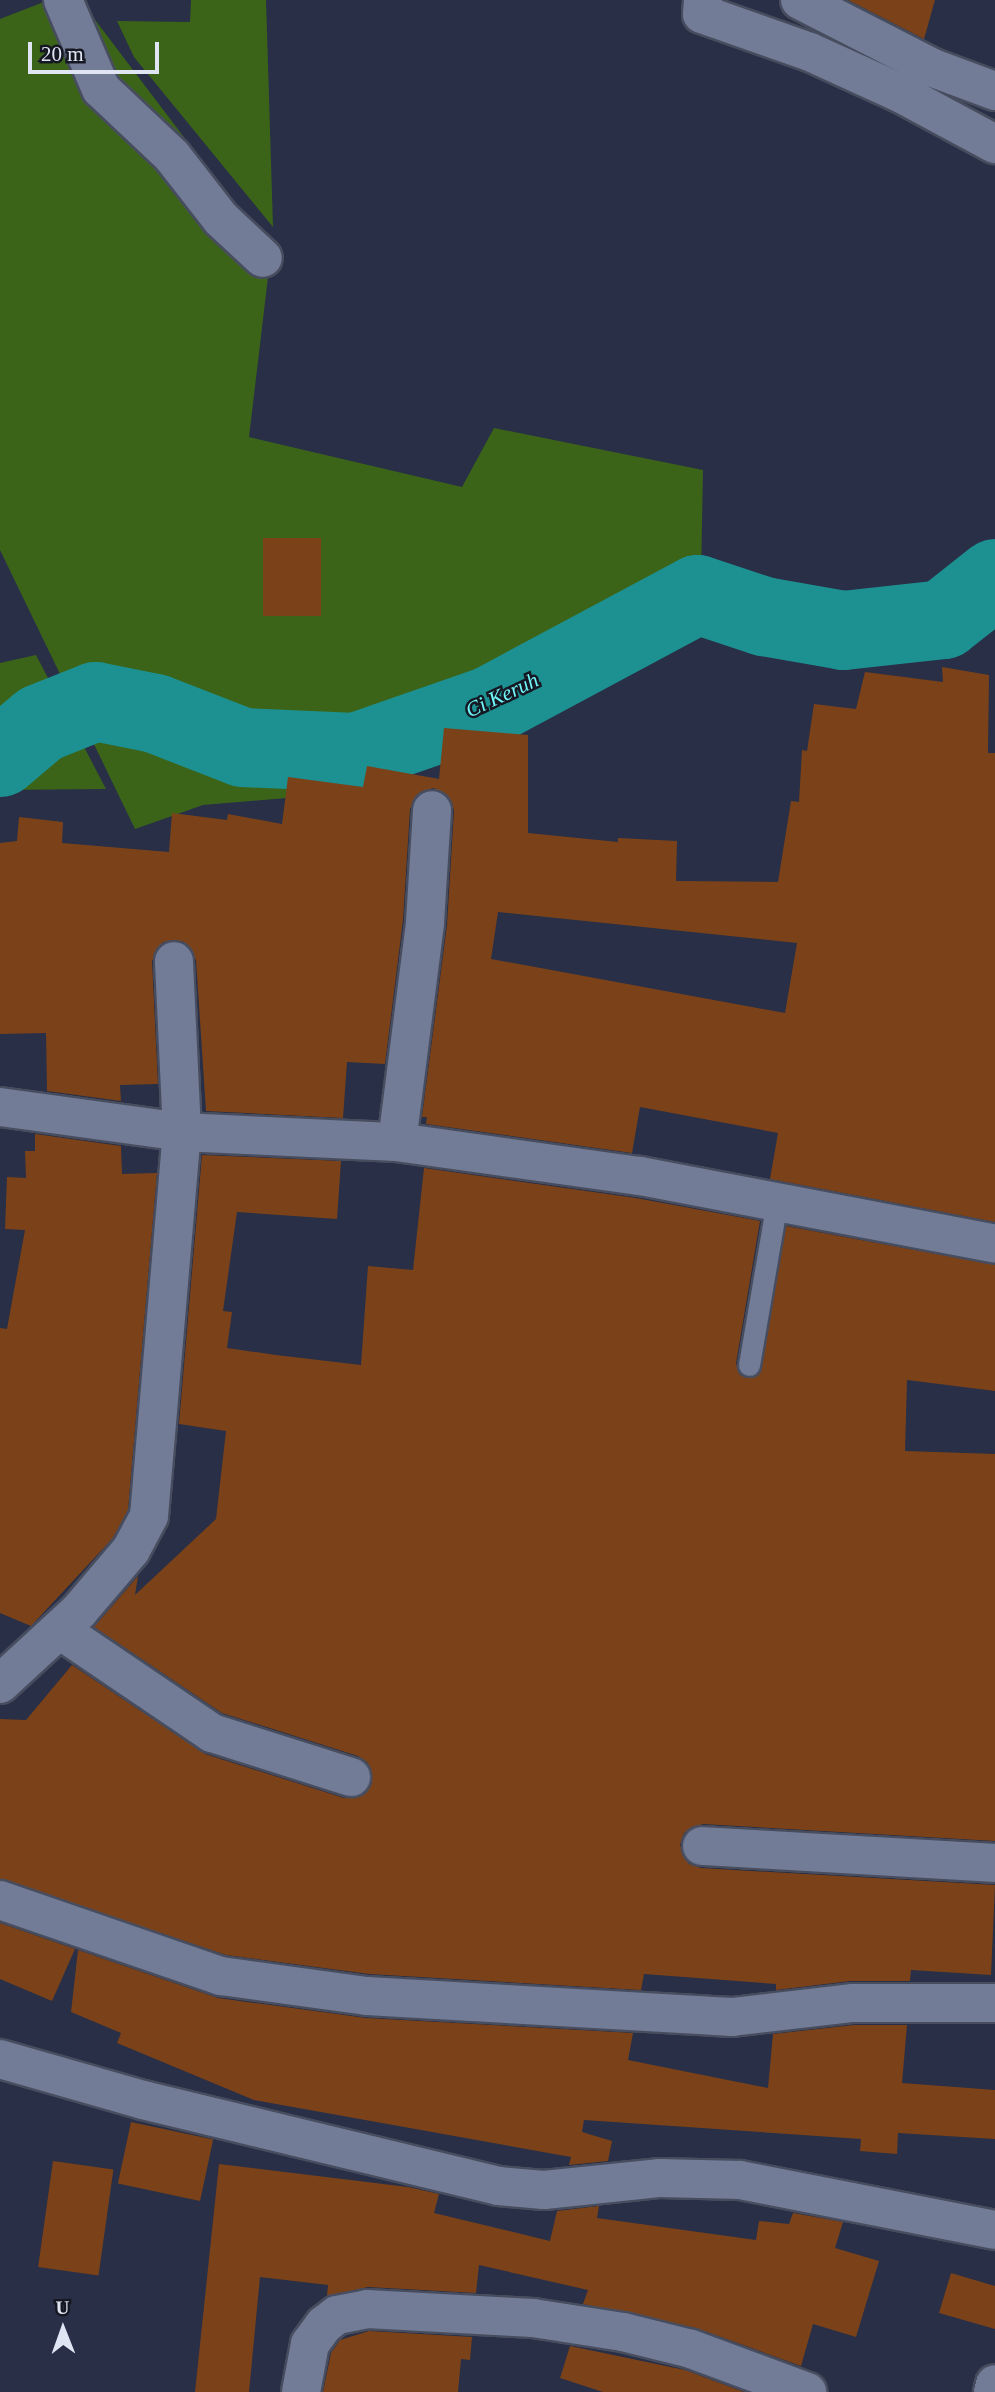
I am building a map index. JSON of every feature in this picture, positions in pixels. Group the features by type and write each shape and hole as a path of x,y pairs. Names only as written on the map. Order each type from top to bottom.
{"street":[{"path":"63,0 102,89 172,156 220,219 263,258"},
{"path":"800,0 933,68 995,91"},
{"path":"703,4 702,14 810,52 902,94 995,144"},
{"path":"397,1142 425,922 432,810"},
{"path":"0,1684 60,1630 131,1550 149,1516 182,1132 174,961"},
{"path":"0,1107 182,1132 397,1142 640,1176 995,1244"},
{"path":"60,1630 212,1733 351,1777"},
{"path":"702,1846 995,1863"},
{"path":"0,1900 220,1976 367,1996 732,2017 853,2003 995,2003"},
{"path":"0,2059 143,2100 498,2186 544,2190 660,2178 740,2180 995,2230"},
{"path":"302,2392 310,2344 324,2325 337,2315 366,2309 533,2318 623,2332 691,2350 807,2392"},
{"path":"993,2392 995,2384"}],"lane":[{"path":"749,1365 776,1202"}],"green space":[{"path":"49,0 80,0 271,252 249,437 462,487 494,428 703,470 700,632 440,722 334,794 203,805 135,829 0,550 0,19"},
{"path":"191,0 266,0 273,227 134,57 117,21 190,22"},
{"path":"36,655 106,789 0,790 0,663"}],"building":[{"path":"848,0 935,0 924,39"},
{"path":"263,538 321,538 321,616 263,616"},
{"path":"942,667 989,675 988,753 995,753 995,1222 770,1179 778,1133 640,1107 632,1153 426,1124 427,1117 422,1117 447,925 454,811 451,800 434,788 422,791 410,809 403,920 385,1064 347,1062 343,1118 206,1111 196,960 183,941 163,942 152,961 158,1084 120,1085 121,1101 47,1091 46,1033 0,1034 0,843 17,841 19,817 63,822 62,843 169,852 172,813 227,820 228,814 282,824 288,777 363,787 367,766 439,779 444,728 528,735 528,833 618,842 618,838 677,841 676,881 778,882 791,801 799,802 802,750 807,751 814,704 856,709 865,672 943,682","holes":["498,912 797,943 785,1013 491,959"]},
{"path":"35,1134 121,1146 122,1174 157,1173 128,1510 113,1538 31,1626 0,1613 0,1328 7,1329 25,1230 5,1229 7,1177 26,1178 25,1151 35,1151"},
{"path":"202,1155 341,1161 337,1219 237,1212 223,1311 232,1312 227,1348 276,1355 361,1365 368,1266 413,1270 424,1168 636,1198 760,1221 736,1363 740,1375 747,1378 762,1367 786,1226 995,1265 995,1391 907,1380 905,1451 995,1454 995,1841 703,1824 684,1833 680,1845 689,1864 701,1868 995,1885 991,1975 911,1970 910,1981 850,1981 776,1990 776,1984 644,1974 641,1990 369,1974 226,1955 0,1879 0,1719 26,1720 72,1665 205,1754 344,1798 365,1794 372,1783 368,1763 358,1756 222,1713 94,1627 138,1576 135,1595 216,1519 226,1431 179,1424"},
{"path":"0,1923 75,1949 52,2001 0,1979"},
{"path":"78,1950 218,1998 366,2018 633,2033 628,2060 768,2088 773,2034 854,2025 907,2025 902,2083 995,2090 995,2139 898,2133 897,2154 860,2151 861,2139 584,2120 582,2132 612,2141 608,2161 569,2165 571,2157 254,2100 117,2043 121,2033 71,2012"},
{"path":"131,2122 213,2139 200,2201 118,2184"},
{"path":"53,2161 113,2169 99,2275 38,2267"},
{"path":"219,2164 408,2187 439,2194 434,2213 550,2241 557,2211 599,2206 597,2218 756,2240 759,2221 789,2224 793,2213 843,2222 835,2248 879,2261 856,2337 813,2324 801,2366 696,2328 583,2304 588,2290 479,2265 476,2293 368,2287 327,2296 328,2285 260,2277 249,2392 195,2392"},
{"path":"951,2273 995,2286 995,2329 939,2313"},
{"path":"369,2331 472,2337 470,2360 461,2359 458,2392 323,2392 331,2353 340,2340"},
{"path":"570,2346 685,2370 744,2392 603,2392 560,2378"}],"waterway":[{"name":"Ci Keruh","path":"0,757 40,723 95,701 155,713 242,747 355,752 490,705 697,594 763,616 843,630 943,619 995,578"}]}
